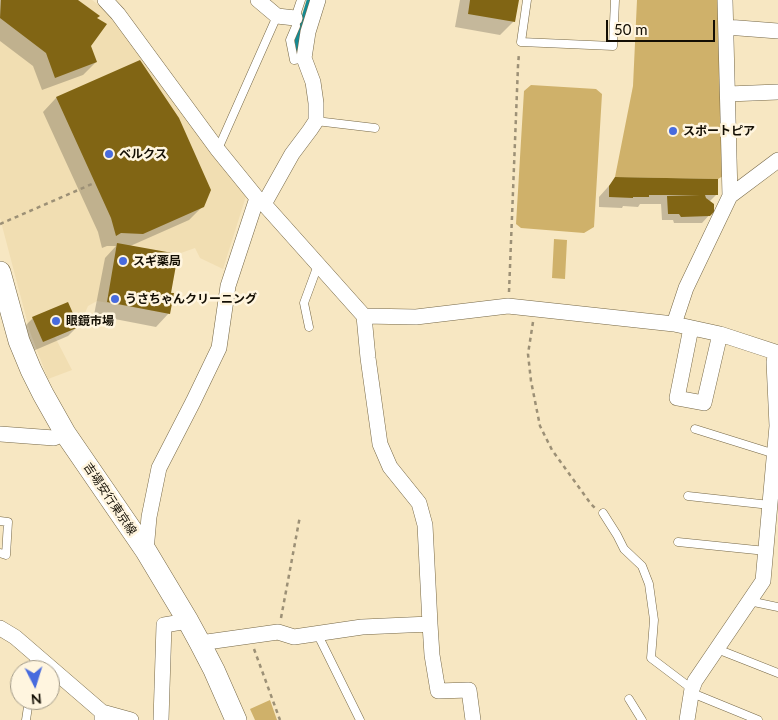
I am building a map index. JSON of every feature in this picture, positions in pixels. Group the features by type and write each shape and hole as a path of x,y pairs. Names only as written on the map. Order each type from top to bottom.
{"main road":[{"name":"吉場安行東京線","path":"0,275 10,313 35,378 65,433 146,551 188,621 236,720"}],"street":[{"path":"105,0 118,14 218,150 260,201 364,316 380,444 390,467 419,503 425,525 432,655 438,691 469,690 473,720"},
{"path":"258,0 276,16 296,18"},
{"path":"146,551 149,516 159,468 219,348 228,286 260,201 316,120 313,82 304,58 308,32 318,0"},
{"path":"674,324 686,288 730,196 726,0"},
{"path":"726,27 778,31"},
{"path":"728,94 778,92"},
{"path":"730,196 776,164"},
{"path":"364,316 416,317 508,306 674,324 720,334 777,353 774,362 777,426 775,481 770,506 768,547 763,581 695,682 686,719"},
{"path":"691,328 677,398 704,403 720,334"},
{"path":"0,434 54,438 65,433"},
{"path":"161,720 164,625 188,621"},
{"path":"200,643 278,632 294,637 362,627 430,624"},
{"path":"0,628 15,637 102,716 131,720"}],"lane":[{"path":"301,0 296,18 296,26 290,40 294,60 304,58"},
{"path":"527,0 521,42 613,46 615,0"},
{"path":"218,150 276,16"},
{"path":"316,120 375,128"},
{"path":"309,326 304,303 318,265"},
{"path":"695,428 775,454"},
{"path":"688,496 770,506"},
{"path":"603,513 624,549 642,566 649,584 654,620 651,658 692,691 758,720"},
{"path":"0,520 8,522 6,554 0,553"},
{"path":"678,542 768,547"},
{"path":"749,602 778,607"},
{"path":"317,633 360,720"},
{"path":"717,649 778,673"},
{"path":"34,660 35,655"},
{"path":"628,699 642,720"}],"path":[{"path":"508,306 518,66 521,42"},
{"path":"0,224 92,184"},
{"path":"535,309 528,354 540,426 552,450 591,504 603,513"},
{"path":"278,632 300,516"},
{"path":"251,641 280,720"}],"shaded area":[{"path":"0,0 92,0 118,20 247,193 223,269 200,258 195,248 178,254 171,292 174,293 170,314 97,301 88,306 79,327 55,337 72,370 48,379 30,332 0,218"},
{"name":"スポートピア","path":"637,0 720,0 723,176 718,179 615,177 633,86"},
{"path":"531,85 596,89 602,94 594,227 584,233 521,228 516,224 524,91"},
{"path":"554,239 567,240 565,279 552,278"},
{"path":"270,700 277,720 255,720 250,709"}],"building":[{"path":"1,0 78,0 100,16 97,18 107,24 91,46 97,62 55,78 46,53 0,18"},
{"path":"470,0 519,0 515,22 468,14"},
{"path":"140,60 179,118 211,190 204,207 143,234 121,233 116,236 111,218 56,97"},
{"path":"615,177 718,179 718,195 705,195 714,204 714,212 710,216 681,217 679,214 668,214 667,196 700,195 649,195 649,197 633,198 609,197 609,186"},
{"path":"117,243 178,254 171,293 174,293 170,314 107,302"},
{"path":"68,302 79,327 43,342 32,317"}],"waterway":[{"path":"298,50 297,40 309,0"}],"place":[{"name":"スポートピア","path":"673,131"},
{"name":"ベルクス","path":"109,154"},
{"name":"スギ薬局","path":"123,261"},
{"name":"うさちゃんクリーニング","path":"115,299"},
{"name":"眼鏡市場","path":"56,321"}]}
